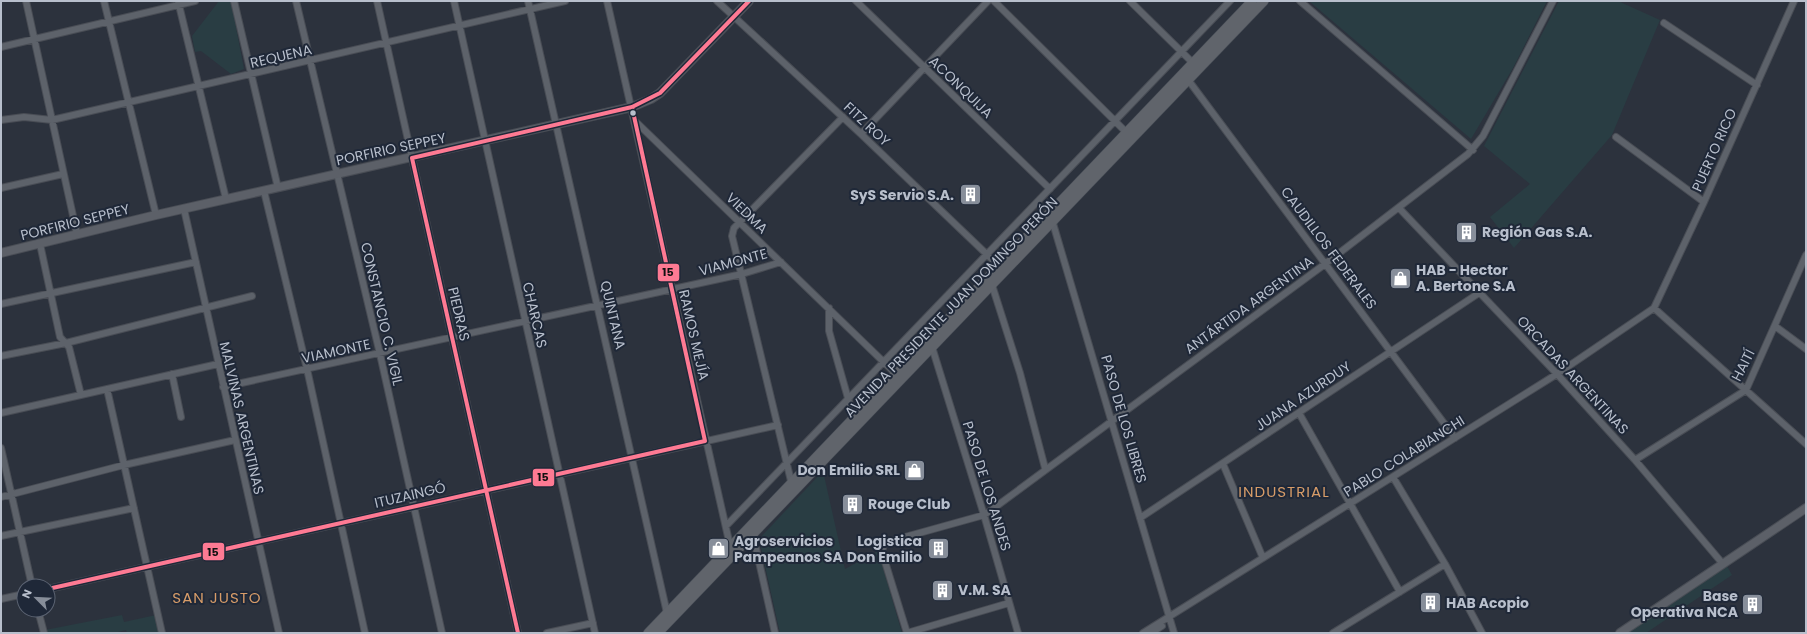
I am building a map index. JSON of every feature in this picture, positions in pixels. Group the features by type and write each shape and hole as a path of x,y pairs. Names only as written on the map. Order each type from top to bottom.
{"main road":[{"name":"PORFIRIO SEPPEY","path":"1,253 156,215 485,142 632,107 651,99 660,93 749,1"},
{"name":"AVENIDA PRESIDENTE JUAN DOMINGO PERÓN","path":"658,633 733,557 1052,222 1186,76 1193,63 1252,1"},
{"name":"AVENIDA PRESIDENTE JUAN DOMINGO PERÓN","path":"648,633 853,416 999,266 1126,132 1264,1"},
{"path":"1620,633 1806,508"}],"street":[{"path":"26,1 77,234"},
{"path":"104,1 156,215"},
{"path":"1,47 109,22 179,3 195,1"},
{"path":"234,1 278,188"},
{"name":"CONSTANCIO C. VIGIL","path":"296,1 380,354 442,633"},
{"name":"PIEDRAS","path":"377,1 518,633"},
{"name":"CHARCAS","path":"454,1 595,633"},
{"name":"QUINTANA","path":"528,1 633,457 667,613"},
{"name":"REQUENA","path":"1,120 24,117 52,120 252,75 564,1"},
{"name":"RAMOS MEJÍA","path":"607,1 632,107 671,290 733,557"},
{"name":"FITZ ROY","path":"717,1 843,117 999,266"},
{"name":"ACONQUIJA","path":"856,1 1050,189"},
{"path":"860,134 988,1"},
{"path":"994,1 1126,132"},
{"path":"1130,1 1193,63"},
{"name":"AVENIDA PRESIDENTE JUAN DOMINGO PERÓN","path":"726,526 1230,1"},
{"path":"1300,1 1473,150"},
{"name":"ANTÁRTIDA ARGENTINA","path":"907,633 882,552 884,544 984,515 1045,468 1325,264 1473,150 1483,136 1553,1"},
{"name":"PUERTO RICO","path":"1654,308 1704,202 1794,1"},
{"path":"179,3 226,199"},
{"path":"1664,23 1757,85"},
{"name":"CAUDILLOS FEDERALES","path":"1186,76 1455,438"},
{"path":"791,481 732,236 734,228 843,117"},
{"name":"VIEDMA","path":"634,120 895,372"},
{"path":"1616,137 1704,202"},
{"path":"1,188 63,174"},
{"path":"264,191 307,369 365,633"},
{"name":"ORCADAS ARGENTINAS","path":"1399,208 1557,374 1635,460 1723,564"},
{"name":"MALVINAS ARGENTINAS","path":"184,209 279,633"},
{"name":"PASO DE LOS LIBRES","path":"1049,213 1112,419 1174,633"},
{"path":"40,244 52,293 60,337 69,347 81,395"},
{"name":"HAITÍ","path":"1635,460 1746,390 1803,269 1806,255"},
{"path":"1,304 196,262"},
{"name":"VIAMONTE","path":"223,388 452,339 742,274 780,262"},
{"path":"992,285 1020,373 1045,468"},
{"name":"JUANA AZURDUY","path":"1140,518 1479,293"},
{"path":"1,356 66,343 252,296"},
{"path":"829,308 829,331 853,416"},
{"path":"1654,308 1806,444"},
{"name":"PABLO COLABIANCHI","path":"1143,633 1557,374 1654,308"},
{"path":"1775,326 1806,349"},
{"name":"PASO DE LOS ANDES","path":"932,347 984,515 1018,633"},
{"path":"1,413 218,364"},
{"path":"172,374 181,417"},
{"path":"107,389 162,633"},
{"path":"1299,413 1400,592"},
{"name":"ITUZAINGÓ","path":"56,587 778,425"},
{"path":"1,497 124,465 235,440"},
{"path":"1,448 10,495 30,578"},
{"path":"1223,464 1264,558"},
{"path":"1393,477 1445,564 1482,633"},
{"path":"1,536 134,508"},
{"path":"753,535 775,633"},
{"path":"1333,633 1445,564"},
{"path":"1,599 16,596"},
{"path":"907,633 1009,603"},
{"path":"658,633 667,613"},
{"path":"40,618 44,633"},
{"path":"546,633 593,623"},
{"path":"1151,633 1162,626"}],"shaded area":[{"path":"219,1 231,1 244,69 231,74 201,51 195,52 192,36"},
{"path":"1309,1 1547,1 1513,68 1471,139"},
{"path":"1559,1 1618,1 1660,20 1612,135 1514,248 1490,217 1530,184 1484,146"},
{"path":"823,471 845,569 878,551 902,633 780,633 759,539"},
{"path":"1727,566 1732,575 1646,633 1627,633"},
{"path":"122,615 124,622 156,615 160,633 127,633 126,630 114,633 45,633 45,630"}],"transit line":[{"name":"15","path":"518,633 412,158 632,107 660,93 749,1"},
{"name":"15","path":"56,587 705,441 632,107"}],"place":[{"name":"SyS Servio S.A.","path":"970,195"},
{"name":"Región Gas S.A.","path":"1466,232"},
{"name":"HAB - Hector A. Bertone S.A","path":"1400,278"},
{"name":"Don Emilio SRL","path":"915,470"},
{"name":"Rouge Club","path":"853,504"},
{"name":"Agroservicios Pampeanos SA","path":"718,549"},
{"name":"Logistica Don Emilio","path":"938,549"},
{"name":"V.M. SA","path":"942,590"},
{"name":"HAB Acopio","path":"1431,603"},
{"name":"Base Operativa NCA","path":"1753,604"}],"district":[{"name":"INDUSTRIAL","path":"1284,492"},
{"name":"SAN JUSTO","path":"217,598"}]}
